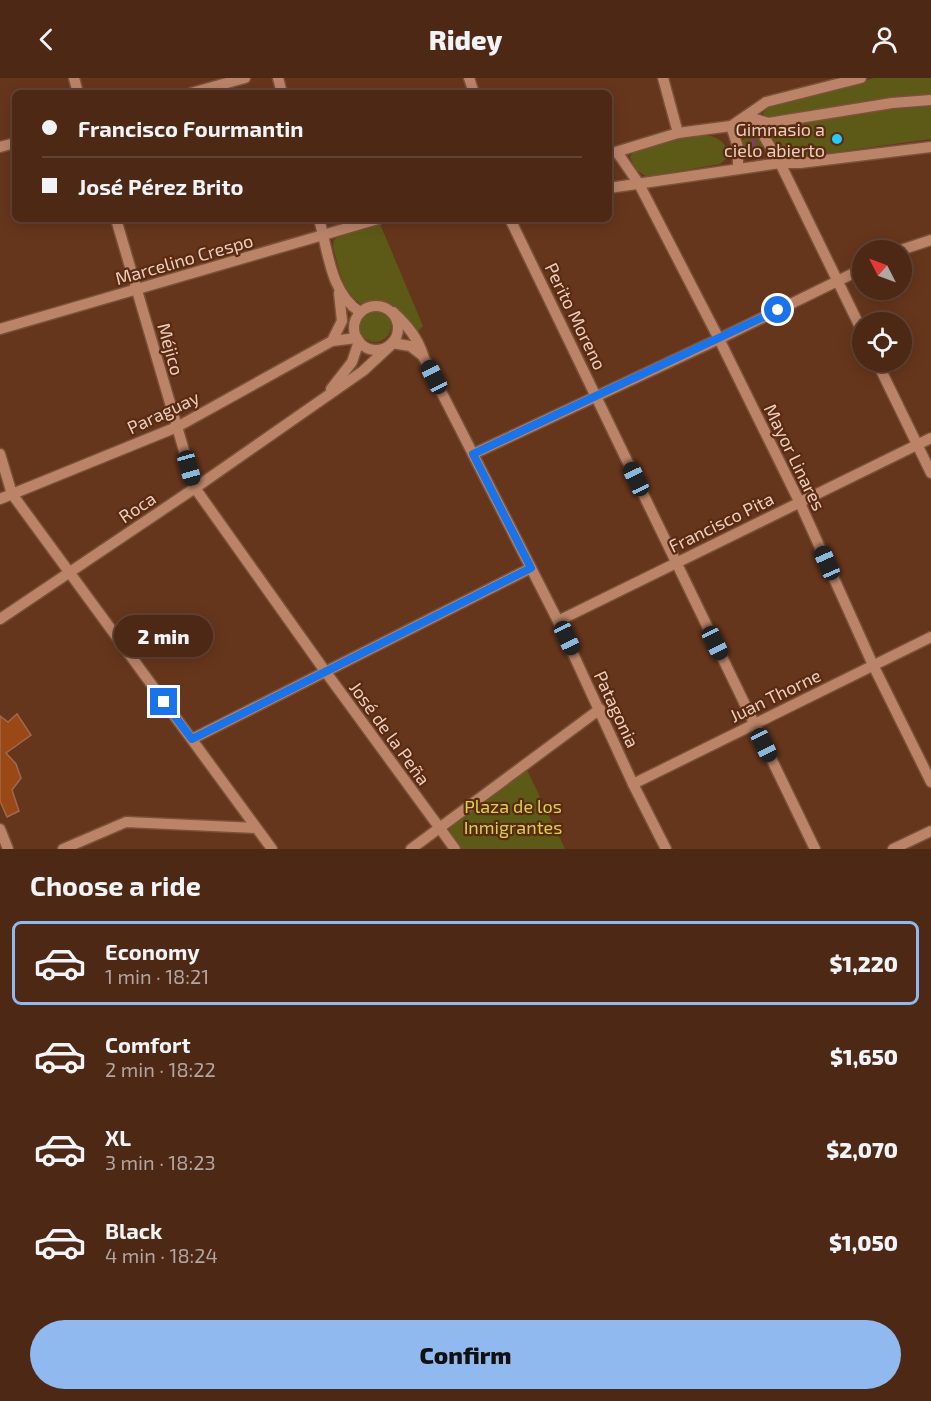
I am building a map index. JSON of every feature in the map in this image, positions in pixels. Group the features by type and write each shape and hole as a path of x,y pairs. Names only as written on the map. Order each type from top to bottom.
{"street":[{"path":"202,90 245,78"},
{"path":"663,78 678,133"},
{"path":"613,153 678,133 731,126 766,102 855,79"},
{"path":"746,116 768,123 892,103 931,100"},
{"path":"746,116 760,130 780,163 853,312"},
{"path":"731,126 738,147 738,170"},
{"path":"612,188 780,163 800,163 931,147"},
{"name":"Mayor Linares","path":"613,153 639,184 719,339 799,501 873,665 931,782"},
{"name":"Méjico","path":"117,222 195,488"},
{"path":"320,222 338,289 342,321 332,341"},
{"name":"Marcelino Crespo","path":"0,329 368,222"},
{"name":"Perito Moreno","path":"511,222 815,849"},
{"path":"912,246 931,240"},
{"path":"473,454 852,274"},
{"path":"338,289 346,302 360,312"},
{"path":"321,400 352,362 358,340 354,325 360,312 380,305 393,312 399,326 391,345"},
{"name":"Patagonia","path":"393,312 412,330 421,346 424,358 558,621 633,784 666,849"},
{"path":"358,340 368,348 375,350 391,345 410,346 424,358"},
{"name":"Paraguay","path":"0,499 177,427 332,341 358,340"},
{"name":"Roca","path":"0,619 195,488 363,371 391,345"},
{"path":"882,372 931,473"},
{"name":"Francisco Pita","path":"558,621 931,438"},
{"path":"0,454 12,494 272,849"},
{"name":"José de la Peña","path":"195,488 455,849"},
{"path":"192,739 531,568"},
{"name":"Juan Thorne","path":"633,784 931,637"},
{"path":"411,849 600,709"},
{"path":"63,849 126,822 256,828"},
{"path":"0,829 8,849"},
{"path":"893,849 931,831"}],"green space":[{"path":"874,78 931,78 931,95 894,98 770,117 763,113 767,107"},
{"path":"931,106 931,139 785,159 779,153 767,131 768,128 884,109"},
{"path":"699,134 720,140 726,147 726,159 720,164 647,177 636,170 630,157 634,150 680,136"},
{"path":"751,136 759,139 762,147 759,155 751,158 743,155 740,147 743,139"},
{"path":"380,224 423,326 418,331 400,314 386,305 371,302 363,305 350,294 342,280 333,247 334,240 340,236"},
{"path":"375,310 386,315 391,326 386,337 375,342 364,337 359,326 364,315"},
{"name":"Plaza de los Inmigrantes","path":"526,768 565,849 461,849 450,835 449,826"}],"building":[{"path":"17,714 31,735 6,753 16,764 21,778 12,790 19,811 7,817 0,801 0,716 8,722"}],"waterway":[{"path":"751,128 756,155 760,162"}],"place":[{"name":"Gimnasio a cielo abierto","path":"837,139"}],"route":[{"path":"164,702 192,739 531,568 473,454 778,310"}]}
